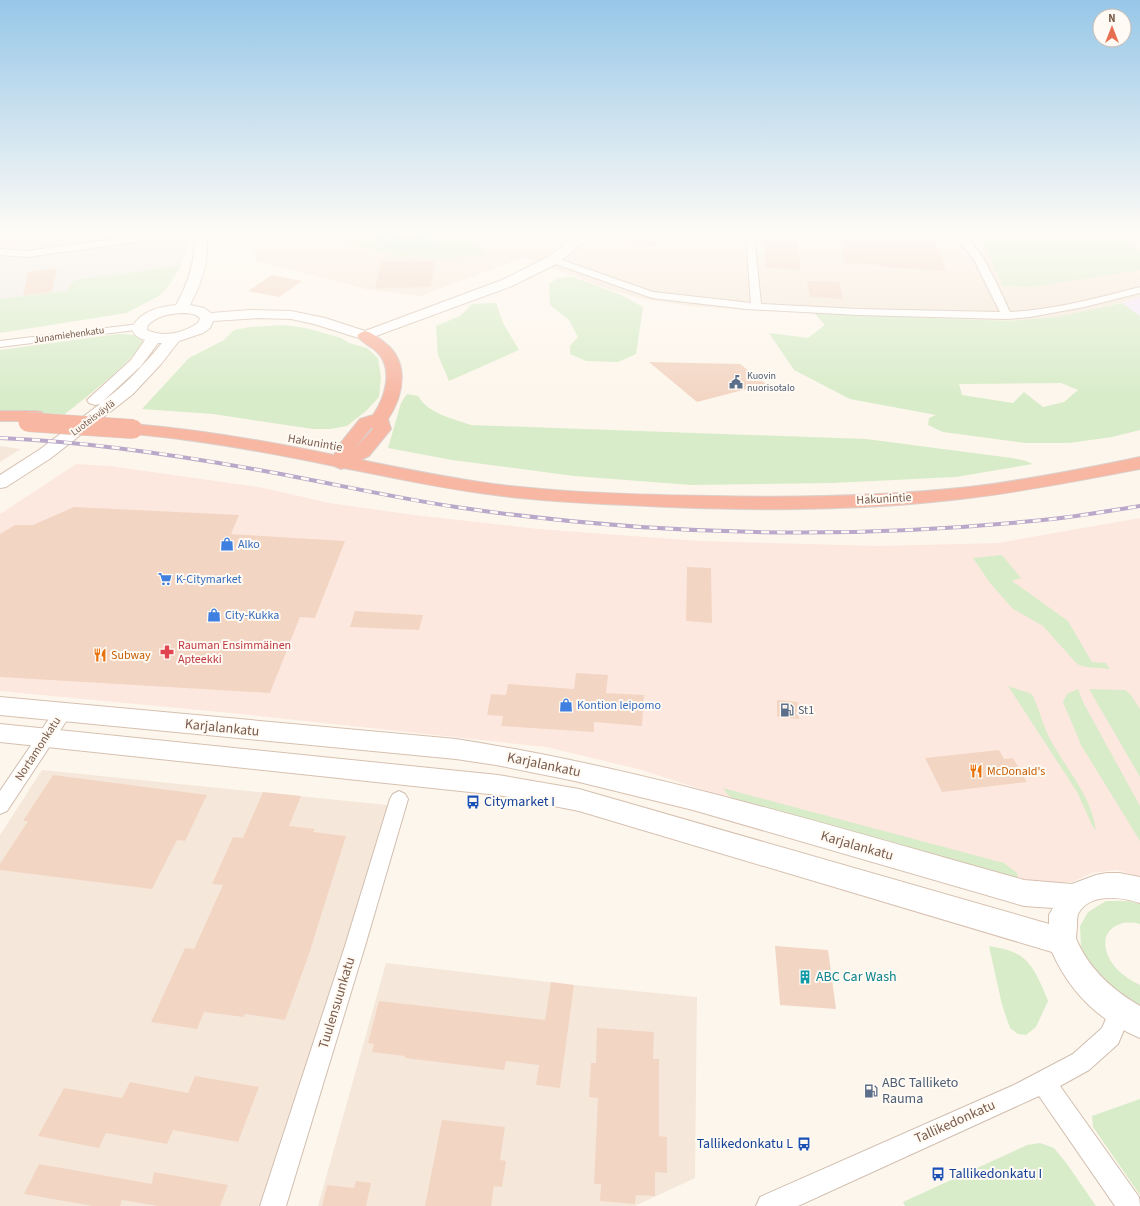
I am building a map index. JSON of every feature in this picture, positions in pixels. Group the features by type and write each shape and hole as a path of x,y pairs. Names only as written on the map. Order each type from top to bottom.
{"highway":[{"path":"343,456 366,423 379,419 391,399 393,367 389,357 382,348 365,336"},
{"name":"Hakunintie","path":"0,416 137,425 275,448 343,456 429,479 524,493 626,499 740,503 907,498 995,489 1140,463"},
{"name":"Hakunintie","path":"0,420 32,419"},
{"path":"343,456 363,452 382,429 379,419"},
{"name":"Hakunintie","path":"363,452 545,486 626,499"}],"main road":[{"path":"181,309 192,286"},
{"path":"204,323 204,314 198,311 181,309 164,311 147,318 139,327 140,332 154,338 174,338 192,333 204,323 255,314 290,315 322,321 365,336 498,286"},
{"path":"204,323 247,320 322,321"},
{"path":"156,361 184,343 215,331 244,325 289,320"},
{"name":"Luoteisväylä","path":"0,468 28,451 105,392 136,363 154,338"},
{"name":"Luoteisväylä","path":"0,483 45,454 128,391 156,361 174,338"},
{"name":"Karjalankatu","path":"0,706 456,749 499,755 542,763 684,797 1024,893 1074,898"},
{"path":"0,733 45,739 498,786 580,800 1062,941"},
{"path":"1130,1018 1094,992 1076,969 1062,941 1064,914 1074,898 1084,891 1104,886 1131,887 1140,890"}],"street":[{"path":"626,286 652,295 756,306 866,312 1007,316 1047,312 1140,290"},
{"path":"754,286 756,306"},
{"path":"992,286 1007,316"},
{"name":"Junamiehenkatu","path":"0,344 139,327"},
{"name":"Nortamonkatu","path":"0,806 62,712"},
{"name":"Tuulensuunkatu","path":"273,1206 399,799"},
{"name":"Tallikedonkatu","path":"769,1206 1043,1082 1081,1062 1130,1018"},
{"path":"1043,1082 1130,1206"}],"shaded area":[{"path":"0,286 70,286 66,291 0,299"},
{"path":"354,286 447,286 421,296"},
{"path":"601,286 1140,286 1140,297 1098,309 1057,317 1007,321 689,306 639,298"},
{"path":"1140,297 1140,316 1122,303"},
{"path":"0,446 21,449 0,462"},
{"path":"76,464 110,466 264,488 329,503 414,515 538,529 701,541 878,546 998,543 1140,518 1140,877 1117,870 1092,873 1072,882 1052,883 1018,878 735,800 638,769 546,747 241,714 0,691 0,514"},
{"path":"42,770 387,805 359,904 260,1206 0,1206 0,835"},
{"path":"386,963 574,985 697,997 695,1178 635,1206 318,1206"}],"green space":[{"path":"70,286 168,286 159,296 126,313 0,333 0,299 66,291"},
{"path":"549,286 598,286 621,295 643,307 636,354 618,362 586,361 570,354 570,346 578,337 569,320 550,305"},
{"path":"496,303 503,323 519,350 449,381 438,355 436,326 460,316 472,304"},
{"path":"1122,303 1140,316 1140,430 1112,437 1069,443 1025,443 943,432 928,425 929,418 936,415 850,399 794,370 769,333 808,338 825,325 814,313 1007,321 1057,317","holes":["1061,383 1078,390 1064,402 1043,407 1024,392 1013,403 962,395 959,384"]},
{"path":"284,325 306,328 341,338 349,343 367,348 378,358 381,377 379,397 366,411 347,426 330,429 313,429 213,414 142,409 189,358 224,340 234,330 250,327"},
{"path":"119,334 136,335 143,340 140,347 122,367 96,390 65,414 0,413 0,350"},
{"path":"407,394 418,396 428,407 441,415 471,425 866,439 1012,458 1033,464 956,477 833,483 691,485 574,476 452,460 388,448 401,403"},
{"path":"1002,555 1021,578 1012,581 1068,621 1092,662 1106,663 1110,669 1085,667 1077,664 1043,626 1013,609 990,583 973,558"},
{"path":"1008,686 1032,694 1049,737 1077,782 1089,805 1096,831 1077,792"},
{"path":"1078,689 1083,702 1140,806 1140,841 1081,745 1063,702 1067,694"},
{"path":"1089,689 1125,690 1131,695 1140,709 1140,777"},
{"path":"723,788 1004,863 1017,873 1018,878 735,800 728,795"},
{"path":"1106,901 1129,901 1140,904 1140,924 1124,923 1112,928 1108,933 1106,947 1108,956 1117,969 1130,980 1140,985 1140,1008 1121,998 1090,967 1081,947 1080,926 1088,912"},
{"path":"989,946 1010,951 1023,957 1036,974 1043,988 1048,1001 1036,1027 1026,1035 1018,1034 1010,1028 1002,1005"},
{"path":"1140,1099 1140,1195 1093,1127 1092,1116"},
{"path":"1040,1143 1054,1148 1096,1206 905,1206 903,1202 1027,1145"}],"building":[{"path":"25,286 53,286 52,292 23,296"},
{"path":"255,286 294,286 279,297 248,291"},
{"path":"375,286 431,286 431,287 375,288"},
{"path":"808,286 840,286 843,299 810,297"},
{"name":"Kuovin nuorisotalo","path":"649,362 740,364 766,384 697,402"},
{"name":"K-Citymarket","path":"74,507 239,515 231,534 345,541 315,618 300,617 270,693 0,677 0,534 15,525 33,525"},
{"path":"687,567 711,568 712,623 686,621"},
{"path":"355,611 423,615 419,630 350,627"},
{"name":"Kontion leipomo","path":"576,673 608,675 606,693 644,695 642,726 594,722 594,732 501,726 503,716 487,715 491,694 506,695 508,684 574,689"},
{"path":"777,700 798,702 799,719 777,717"},
{"name":"McDonald's","path":"999,750 1004,759 1013,758 1027,782 942,792 925,758"},
{"path":"53,775 207,795 185,841 177,840 152,889 0,870 0,864 28,821 23,821"},
{"path":"263,792 301,796 289,826 315,829 313,832 346,836 309,954 285,1020 245,1014 244,1017 204,1012 197,1029 151,1022 185,948 194,949 223,885 212,884 233,837 243,838"},
{"name":"ABC Car Wash","path":"775,946 828,950 836,1009 780,1005"},
{"path":"551,982 574,985 560,1088 536,1085 539,1065 506,1061 504,1070 405,1058 405,1056 372,1052 374,1044 368,1043 379,1001 545,1020"},
{"path":"597,1028 654,1032 653,1059 659,1059 659,1136 667,1137 667,1173 655,1172 655,1196 636,1195 635,1204 600,1201 601,1184 594,1184 598,1098 589,1097 591,1063 596,1063"},
{"path":"195,1076 259,1087 238,1142 173,1130 167,1144 106,1133 99,1148 38,1136 64,1088 122,1098 130,1082 188,1093"},
{"path":"442,1120 505,1127 500,1160 506,1161 502,1187 494,1186 491,1206 425,1206"},
{"path":"39,1164 152,1184 154,1172 228,1185 220,1206 158,1206 122,1200 120,1206 93,1206 24,1194"},
{"path":"356,1181 371,1183 366,1206 322,1206 327,1185 354,1188"}],"railway":[{"path":"0,438 104,446 173,456 298,477 456,507 529,517 676,529 749,532 896,530 1043,520 1140,506"}],"place":[{"name":"Kuovin nuorisotalo","path":"736,382"},
{"name":"Alko","path":"227,544"},
{"name":"K-Citymarket","path":"165,579"},
{"name":"City-Kukka","path":"214,615"},
{"name":"Rauman Ensimmäinen Apteekki","path":"167,652"},
{"name":"Subway","path":"100,655"},
{"name":"Kontion leipomo","path":"566,705"},
{"name":"St1","path":"787,710"},
{"name":"McDonald's","path":"976,771"},
{"name":"Citymarket I","path":"473,802"},
{"name":"ABC Car Wash","path":"805,977"},
{"name":"ABC Talliketo Rauma","path":"871,1091"},
{"name":"Tallikedonkatu L","path":"804,1144"},
{"name":"Tallikedonkatu I","path":"938,1174"}]}
